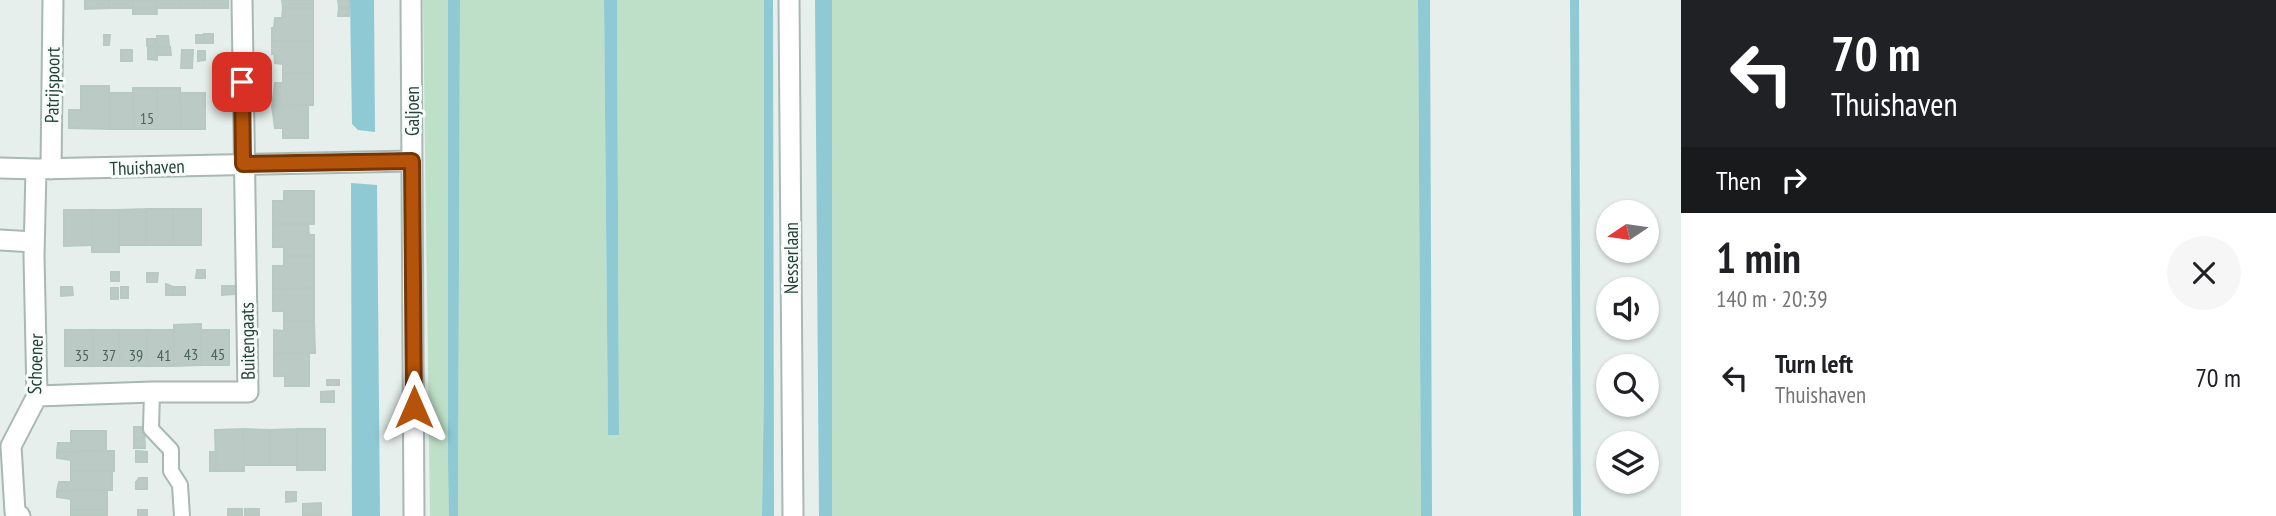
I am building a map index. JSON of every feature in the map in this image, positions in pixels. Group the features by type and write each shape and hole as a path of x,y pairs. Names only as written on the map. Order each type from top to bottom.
{"street":[{"name":"Patrijspoort","path":"43,169 53,0"},
{"path":"242,0 243,164"},
{"name":"Galjoen","path":"411,0 414,516"},
{"name":"Nesserlaan","path":"789,0 793,516"},
{"name":"Thuishaven","path":"43,169 412,161"},
{"name":"Buitengaats","path":"37,396 248,392 243,164"},
{"path":"0,168 43,169"},
{"name":"Schoener","path":"20,516 15,512 7,481 11,446 37,396 34,242 43,169"},
{"path":"0,240 34,242"},
{"path":"152,392 151,429 171,450 171,471 180,485 182,516"}],"green space":[{"path":"423,0 448,0 449,516 430,516"},
{"path":"460,0 604,0 608,435 619,434 617,0 764,0 762,516 458,516"},
{"path":"832,0 1418,0 1421,516 832,516"}],"water":[{"path":"350,0 374,0 375,132 358,130 352,124"},
{"path":"448,0 460,0 458,516 449,516"},
{"path":"604,0 617,0 619,435 608,435"},
{"path":"764,0 773,0 774,516 762,516"},
{"path":"815,0 832,0 832,516 819,516"},
{"path":"1418,0 1430,0 1432,516 1421,516"},
{"path":"1570,0 1579,0 1581,516 1573,516"},
{"path":"351,183 377,185 380,516 352,516"}],"building":[{"path":"85,0 109,0 109,8 85,9"},
{"path":"109,0 133,0 133,8 109,8"},
{"path":"133,0 156,0 157,14 133,14"},
{"path":"156,0 180,0 180,8 156,8"},
{"path":"180,0 204,0 204,8 180,8"},
{"path":"204,0 228,0 228,8 204,8"},
{"path":"282,0 313,0 313,8 283,8"},
{"path":"338,0 349,0 349,8 339,8"},
{"path":"283,8 313,8 313,41 272,41 275,18 282,18"},
{"path":"339,8 349,8 349,16 338,16"},
{"path":"204,34 213,34 213,43 205,43"},
{"path":"104,35 110,35 109,45 104,45"},
{"path":"196,35 204,35 204,43 196,43"},
{"path":"157,36 168,36 169,46 157,46"},
{"path":"147,39 156,39 156,46 147,46"},
{"path":"272,41 313,41 313,73 283,73 283,64 275,63"},
{"path":"148,47 157,47 157,60 148,59"},
{"path":"157,47 170,47 171,55 156,55"},
{"path":"121,50 132,50 132,61 121,61"},
{"path":"182,50 193,50 192,68 181,68"},
{"path":"198,51 205,51 205,60 198,61"},
{"path":"283,73 313,73 313,105 272,106 275,83 283,83"},
{"path":"81,86 109,86 110,129 69,128 69,110 81,110"},
{"path":"133,88 157,88 157,129 134,129"},
{"path":"157,88 180,88 181,129 157,129"},
{"path":"110,93 133,93 134,129 110,129"},
{"path":"181,93 205,93 205,129 181,129"},
{"path":"308,105 308,138 283,138 283,128 275,128 272,106"},
{"path":"284,191 314,191 314,224 273,224 273,201 284,201"},
{"path":"146,209 173,209 173,245 146,245"},
{"path":"146,209 146,245 119,245 119,210"},
{"path":"173,209 201,209 201,245 173,245"},
{"path":"64,210 92,210 92,245 64,246"},
{"path":"92,210 119,210 119,252 92,252"},
{"path":"273,224 308,224 309,235 314,235 314,256 284,256 284,247 273,247"},
{"path":"284,256 314,256 314,288 273,289 273,266 284,266"},
{"path":"197,270 205,270 205,278 196,278"},
{"path":"111,272 119,272 119,281 111,281"},
{"path":"147,273 158,273 157,282 147,282"},
{"path":"166,284 173,287 173,295 166,295"},
{"path":"222,286 234,286 234,294 222,295"},
{"path":"61,287 72,287 73,295 61,296"},
{"path":"121,287 128,287 128,298 121,298"},
{"path":"173,287 185,287 185,295 173,295"},
{"path":"111,288 118,288 118,299 111,299"},
{"path":"314,288 314,321 284,321 284,311 273,311 273,289"},
{"path":"284,321 314,321 315,353 274,353 274,330 284,331"},
{"path":"201,324 201,365 174,366 174,325"},
{"path":"65,330 93,330 93,366 65,366"},
{"path":"93,330 119,330 120,366 93,366"},
{"path":"119,330 147,330 147,366 120,366"},
{"path":"147,330 174,330 174,366 147,366"},
{"path":"201,330 229,330 229,365 201,365"},
{"path":"274,353 309,353 309,386 285,386 285,376 274,376"},
{"path":"327,380 339,380 339,385 327,385"},
{"path":"334,391 334,402 321,402 321,392"},
{"path":"134,427 144,427 145,448 134,448"},
{"path":"243,429 270,430 270,465 244,465"},
{"path":"243,429 244,471 216,471 215,430"},
{"path":"297,429 297,465 270,465 270,430"},
{"path":"297,429 325,429 325,470 297,470"},
{"path":"71,431 106,431 106,451 57,452 58,443 71,443"},
{"path":"114,451 114,471 71,471 71,460 57,458 57,452"},
{"path":"136,451 147,452 147,462 136,462"},
{"path":"210,452 216,452 216,471 210,471"},
{"path":"71,471 112,471 112,490 57,491 59,482 71,482"},
{"path":"139,478 147,478 147,489 136,489"},
{"path":"107,490 107,510 71,510 71,499 57,497 57,491"},
{"path":"286,492 296,492 296,501 286,502"},
{"path":"321,503 321,516 303,516 303,504"},
{"path":"228,509 242,509 242,516 228,516"},
{"path":"245,509 259,509 259,516 245,516"},
{"path":"71,510 107,510 107,516 71,516"},
{"path":"138,510 147,510 147,516 138,516"}],"route":[{"path":"242,82 243,164 412,161 414,407"}]}
